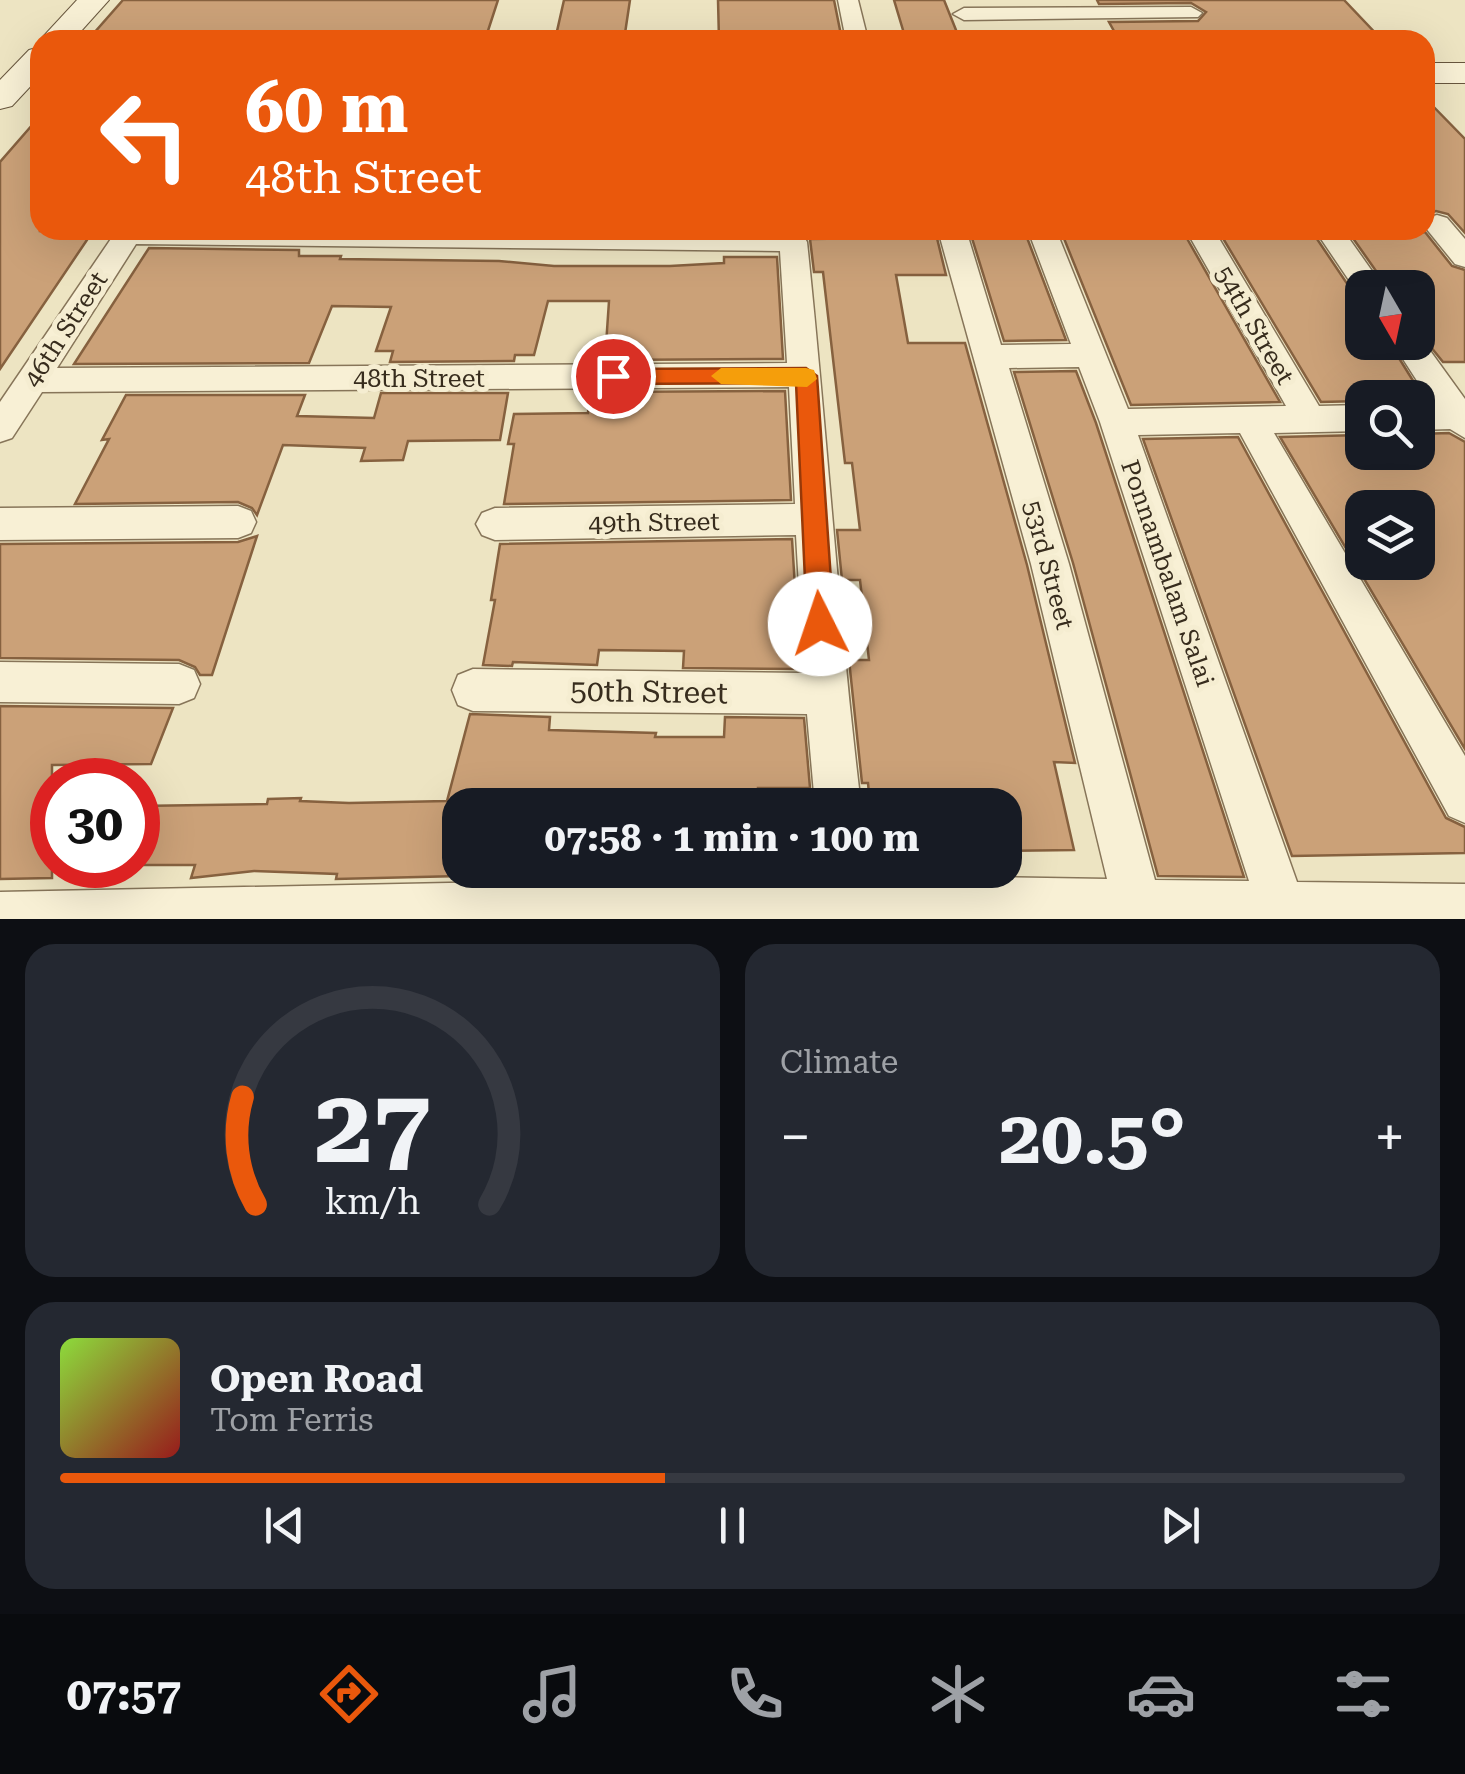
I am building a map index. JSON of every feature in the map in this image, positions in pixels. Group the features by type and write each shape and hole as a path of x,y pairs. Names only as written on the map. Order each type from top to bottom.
{"street":[{"path":"66,30 94,0"},
{"path":"848,0 855,30"},
{"path":"961,7 1191,13"},
{"path":"1435,73 1465,73"},
{"path":"1442,224 1465,257"},
{"name":"46th Street","path":"0,428 124,240"},
{"path":"661,240 794,242 825,694 836,788"},
{"name":"53rd Street","path":"955,240 1050,564 1137,903"},
{"name":"Ponnambalam Salai","path":"1046,240 1117,422 1284,911"},
{"name":"54th Street","path":"1206,240 1310,419"},
{"path":"1336,240 1357,270"},
{"path":"989,357 1091,355"},
{"path":"1427,360 1450,381 1462,421 1435,419"},
{"name":"48th Street","path":"32,380 806,376"},
{"path":"1117,422 1345,418"},
{"path":"1248,419 1465,800"},
{"name":"49th Street","path":"495,524 814,519"},
{"path":"0,524 238,522"},
{"path":"0,682 179,684"},
{"name":"50th Street","path":"473,690 825,694"},
{"path":"0,916 742,888"},
{"path":"909,888 1284,911 1465,909"}],"building":[{"path":"123,0 498,0 488,30 97,30"},
{"path":"564,0 630,0 626,30 557,30"},
{"path":"718,0 834,0 840,30 719,30"},
{"path":"894,0 944,0 956,30 903,30"},
{"path":"1097,0 1344,0 1372,30 1113,30 1109,22 1198,21 1206,12 1191,3 1099,4"},
{"path":"1435,108 1465,139 1465,233 1448,214 1436,211"},
{"path":"30,128 30,240 87,240 0,369 0,162"},
{"path":"810,240 937,240 946,275 896,275 908,343 965,343 1027,565 1075,763 1054,762 1074,850 1022,851 1022,788 868,788 868,783 862,783 849,660 869,660 860,580 842,580 837,530 860,530 852,463 845,463 823,272 814,272"},
{"path":"973,240 1028,240 1066,340 1004,341"},
{"path":"1065,240 1188,240 1280,402 1131,405"},
{"path":"1224,240 1318,240 1345,281 1345,360 1400,360 1413,380 1345,380 1345,401 1321,402"},
{"path":"1354,240 1431,240 1452,266 1465,270 1465,362 1443,362 1435,352 1435,270 1375,270"},
{"path":"149,248 299,250 299,256 341,256 340,259 499,261 554,266 670,266 724,263 724,257 777,257 783,359 605,360 609,301 548,301 534,355 515,355 514,361 390,362 393,351 376,351 391,307 332,306 309,363 74,364"},
{"path":"1076,371 1244,877 1158,876 1073,563 1014,372"},
{"path":"785,391 791,500 504,504 514,444 508,444 514,414 588,413 589,399 600,399 601,392"},
{"path":"381,393 508,393 500,440 408,441 403,460 361,461 365,448 283,445 257,515 238,502 75,504 109,439 102,440 126,395 305,395 297,416 374,418"},
{"path":"1435,433 1449,433 1465,442 1465,749 1365,580 1435,580 1435,490 1345,490 1345,547 1280,437 1345,435 1345,470 1435,470"},
{"path":"1238,437 1446,818 1465,827 1465,853 1292,856 1143,439"},
{"path":"257,536 212,675 200,675 195,667 179,660 0,658 0,544 238,542"},
{"path":"792,539 800,669 683,668 684,651 599,650 597,665 483,665 500,544"},
{"path":"0,706 173,708 153,758 30,758 30,878 0,879"},
{"path":"470,714 550,717 549,730 656,733 655,737 724,737 725,717 804,718 810,788 450,788"},
{"path":"301,798 300,801 442,801 442,876 336,879 337,874 254,871 191,878 195,865 160,865 160,806 267,804 268,799"}],"slow traffic":[{"path":"721,376 807,379"}],"route":[{"path":"613,376 806,376 820,624"}]}
